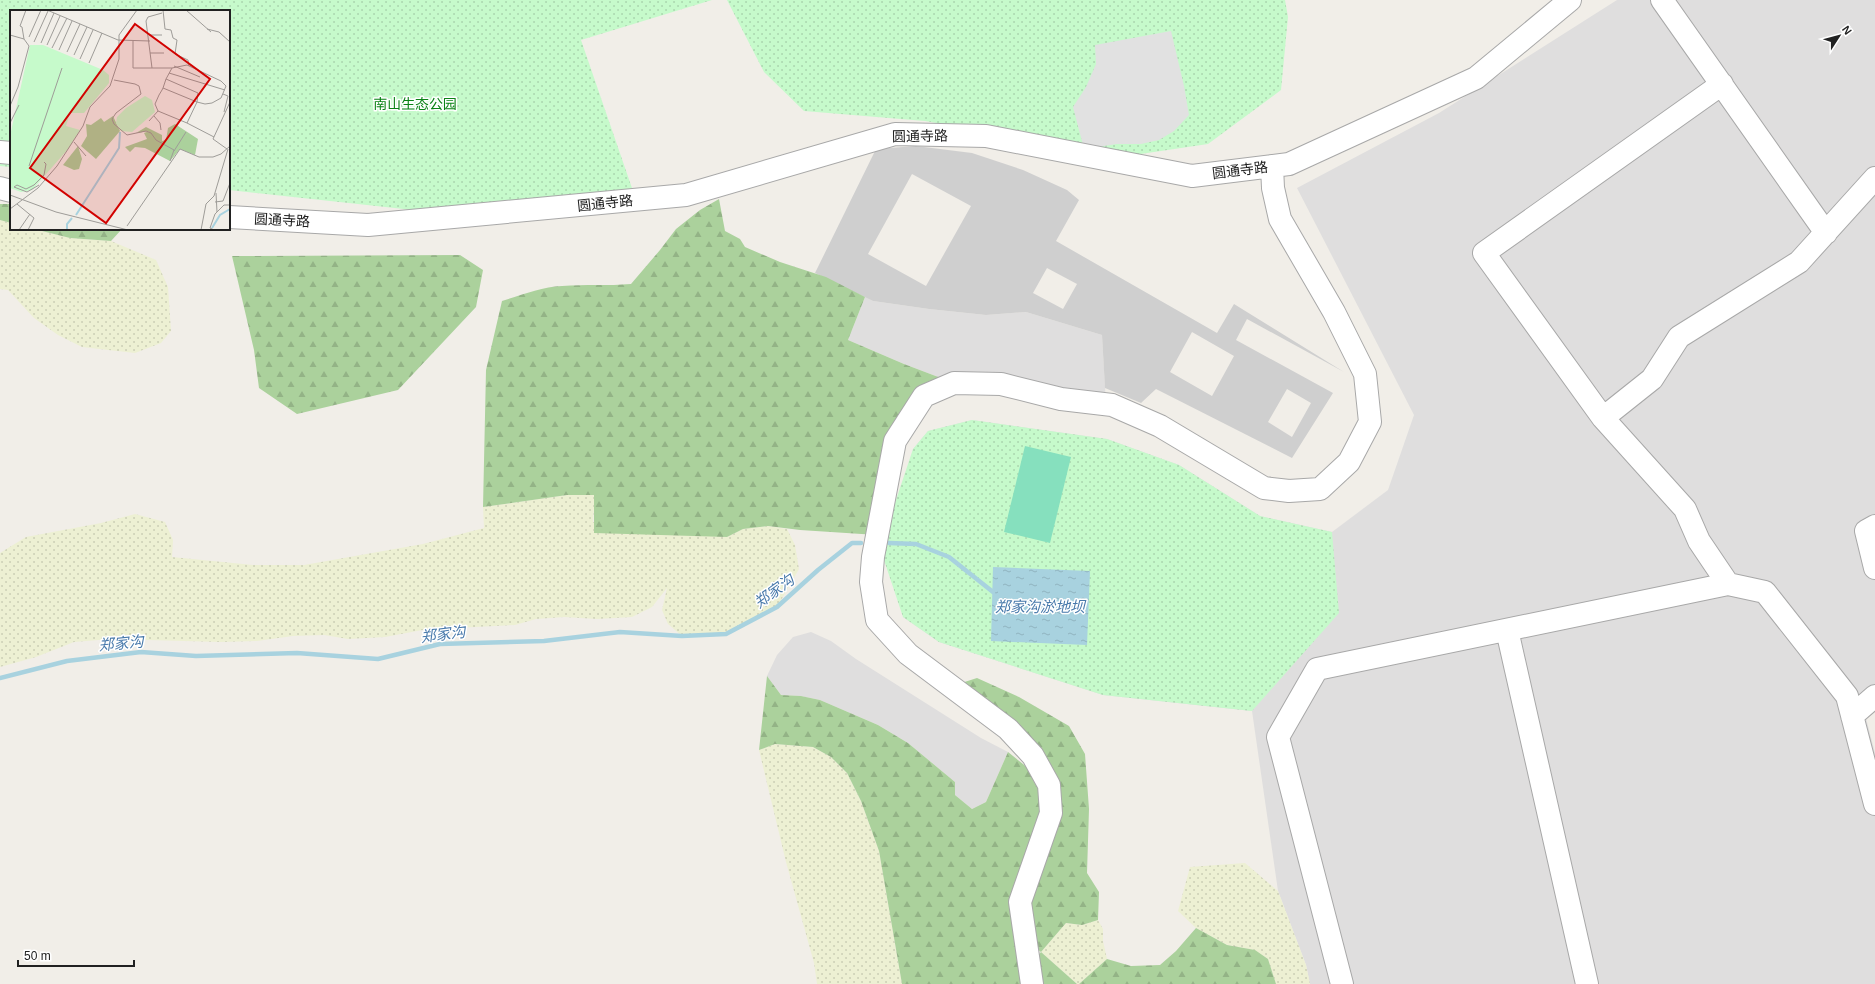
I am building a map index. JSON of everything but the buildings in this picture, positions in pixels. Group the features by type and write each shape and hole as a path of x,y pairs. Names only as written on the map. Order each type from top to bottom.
{"street":[{"name":"圆通寺路","path":"230,217 368,225 686,195 894,134 986,136 1192,176 1289,164 1476,78 1570,0"},
{"path":"1662,0 1826,233"},
{"path":"1722,84 1484,254 1604,418 1685,509 1699,541 1728,584"},
{"path":"0,152 10,154"},
{"path":"1032,984 1020,902 1051,813 1049,785 1034,756 1008,729 908,654 877,620 871,582 873,557 895,441 924,396 954,383 1001,384 1061,399 1112,405 1160,426 1264,488 1289,491 1320,489 1349,462 1370,422 1365,374 1334,312 1280,219 1273,188 1272,166"},
{"path":"1604,418 1652,379 1679,337 1799,262 1875,178"},
{"path":"0,188 10,190"},
{"path":"0,195 10,196"},
{"path":"1875,526 1866,531 1875,568"},
{"path":"1342,984 1278,737 1317,669 1728,584 1765,592 1847,696 1875,804"},
{"path":"1507,630 1587,984"},
{"path":"1852,716 1875,696"}],"shaded area":[{"path":"1617,0 1875,0 1875,710 1866,718 1875,753 1875,984 1310,984 1306,965 1278,891 1252,711 1103,695 939,642 903,617 913,449 928,431 972,420 1107,439 1179,465 1260,516 1332,532 1388,490 1414,415 1297,188 1439,113"},
{"path":"1171,31 1189,115 1174,131 1159,140 1141,144 1117,144 1084,149 1073,107 1086,87 1096,64 1095,45"},
{"path":"916,146 972,153 1023,170 1067,190 1079,200 1056,241 1217,333 1234,304 1344,372 1247,319 1236,340 1333,393 1292,458 1156,389 1141,403 1105,388 1102,335 1026,312 986,315 873,301 815,273 876,149","holes":["912,174 971,206 926,286 868,254","1047,268 1077,284 1063,309 1033,293","1192,332 1234,356 1212,396 1170,372","1287,389 1311,403 1292,437 1268,422"]},
{"path":"865,297 873,301 986,315 1026,312 1102,335 1106,404 954,383 848,340"},
{"path":"811,632 831,641 856,659 981,738 1008,752 986,802 972,809 955,795 955,782 908,743 878,725 820,700 801,696 781,695 767,676 777,655 793,637"}],"green space":[{"name":"南山生态公园","path":"0,0 712,0 581,40 633,191 413,210 230,190 230,10 10,10 10,167 0,166"},
{"path":"727,0 1285,0 1288,17 1281,90 1208,144 1127,156 925,121 804,111 764,72"},
{"path":"719,199 725,231 740,239 745,247 780,262 826,277 865,297 848,340 954,383 924,396 895,441 877,535 800,530 768,526 743,529 727,537 594,533 594,495 567,495 483,507 486,370 502,301 554,287 571,285 631,284 676,229 700,210"},
{"path":"0,204 10,204 10,223 0,220"},
{"path":"0,220 10,223 10,230 38,230 70,238 111,241 156,260 168,287 171,331 161,343 135,353 82,347 58,335 34,318 8,290 0,289"},
{"path":"38,230 121,230 111,241 70,238"},
{"path":"460,255 483,270 476,307 398,390 297,414 259,388 254,350 232,256"},
{"path":"972,420 1107,439 1179,465 1260,516 1332,532 1339,613 1252,711 1103,695 939,642 903,617 880,548 913,449 928,431"},
{"path":"1025,446 1071,457 1050,543 1004,532"},
{"path":"567,495 595,495 593,522 727,537 743,529 768,526 787,529 795,545 799,569 777,607 726,634 682,636 668,624 662,610 667,588 652,607 632,617 597,619 564,617 536,619 515,625 433,628 385,637 348,639 324,635 293,636 257,641 221,642 111,639 74,642 36,657 0,667 0,553 26,537 101,523 135,514 165,522 173,540 172,557 253,565 304,565 423,544 484,528 483,507"},
{"path":"767,676 781,695 801,696 820,700 878,725 908,743 955,782 955,795 972,809 986,802 1008,752 1049,785 952,686 977,678 1019,697 1069,726 1085,754 1089,809 1087,873 1099,892 1098,920 1082,925 1066,923 1041,952 1077,984 902,984 879,851 861,801 847,773 831,757 813,747 775,744 759,750","holes":["1026,940 1041,952 1030,965"]},
{"path":"775,744 813,747 831,757 847,773 861,801 879,851 902,984 817,984 814,963 786,862 759,750"},
{"path":"1245,863 1278,891 1306,965 1310,984 1276,984 1268,959 1254,950 1227,945 1196,928 1178,911 1190,867"},
{"path":"1098,920 1103,929 1103,941 1107,959 1079,984 1077,984 1041,952 1066,923 1082,925"},
{"path":"1196,928 1227,945 1255,950 1268,959 1276,984 1079,984 1107,959 1131,966 1160,965 1176,951"}],"water":[{"name":"郑家沟淤地坝","path":"993,567 1090,571 1087,645 991,641"}],"waterway":[{"name":"郑家沟","path":"0,678 67,661 141,652 196,656 297,653 378,659 440,644 544,641 620,632 682,636 726,634 777,607 818,570 852,543 861,543"},
{"name":"郑家沟","path":"889,543 916,544 949,557 993,592"}]}
